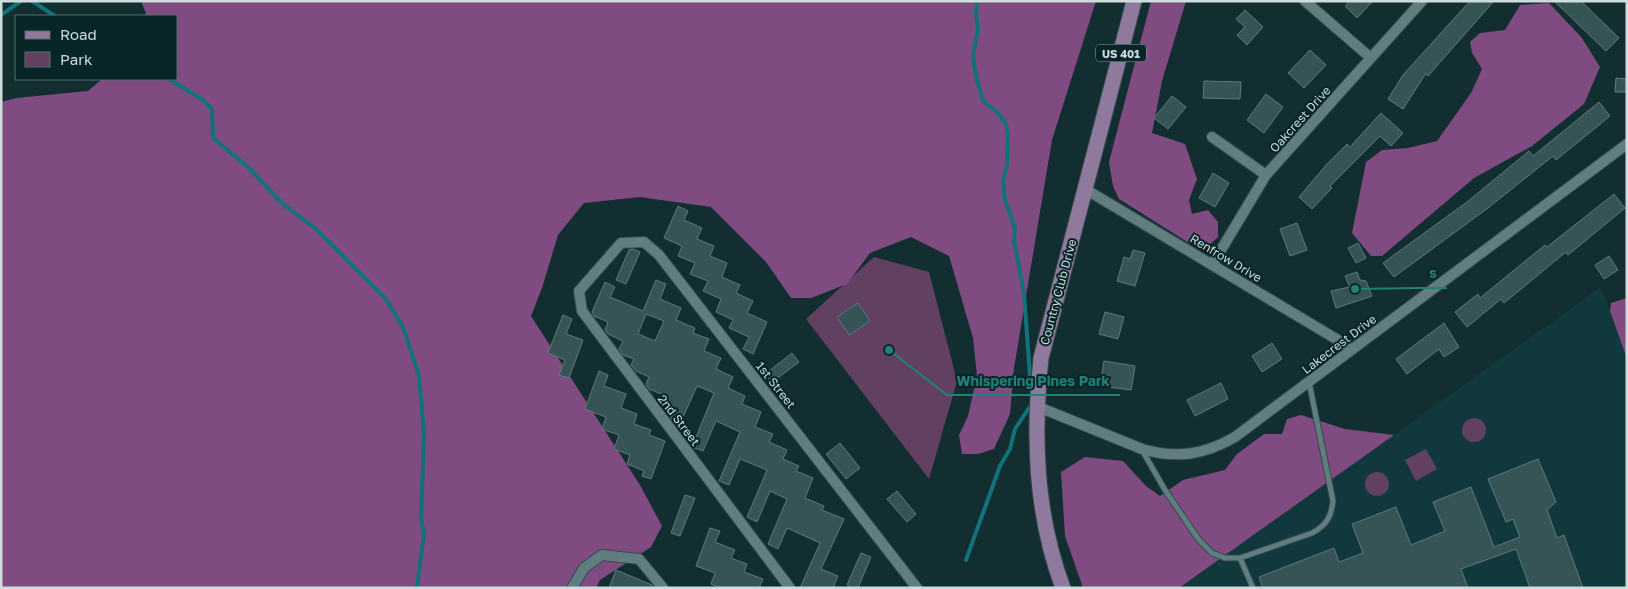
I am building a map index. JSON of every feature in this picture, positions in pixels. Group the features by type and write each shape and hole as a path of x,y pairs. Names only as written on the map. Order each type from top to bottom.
{"main road":[{"name":"Country Club Drive","path":"1063,588 1048,540 1042,508 1036,444 1036,406 1042,358 1134,1"}],"street":[{"path":"1305,1 1371,58"},
{"name":"Oakcrest Drive","path":"1212,265 1266,175 1422,1"},
{"path":"1212,137 1266,175"},
{"name":"Lakecrest Drive","path":"1036,406 1142,450 1166,454 1190,454 1221,445 1309,382 1627,144"},
{"name":"Renfrow Drive","path":"1085,189 1353,349"},
{"name":"1st Street","path":"602,264 621,243 644,242 659,255 917,588"},
{"name":"2nd Street","path":"602,264 579,291 582,311 790,588"},
{"path":"572,588 584,568 602,555 639,559 663,588"}],"lane":[{"path":"1142,450 1165,490 1199,540 1212,553 1225,558 1240,558 1312,533 1323,527 1332,515 1333,501 1309,382"},
{"path":"1240,558 1252,587"}],"shaded area":[{"path":"141,1 1096,1 1052,140 1014,368 1010,414 994,449 978,454 962,454 959,435 968,416 977,376 973,338 949,256 911,237 870,253 847,284 811,298 791,298 766,262 711,207 640,197 584,203 558,235 542,288 531,316 640,485 662,526 651,547 600,580 596,588 1,588 1,102 16,98 88,91 101,80 178,80 178,15 147,15"},
{"path":"1151,1 1186,1 1162,81 1152,133 1185,144 1197,179 1189,200 1192,214 1208,210 1218,222 1218,237 1205,249 1189,243 1119,199 1113,186 1109,162"},
{"path":"1549,3 1582,38 1600,67 1584,104 1532,146 1474,178 1382,256 1371,256 1352,233 1366,162 1382,150 1408,148 1437,141 1471,93 1482,69 1472,53 1470,42 1480,33 1505,30 1520,5"},
{"path":"1601,287 1627,359 1627,588 1179,588"},
{"path":"1627,298 1627,359 1610,311 1611,303"},
{"path":"1301,415 1345,429 1394,435 1179,588 1083,588 1065,536 1061,472 1085,457 1123,461 1146,486 1160,496 1183,480 1225,470 1237,454 1264,434 1282,434 1287,419"}],"green space":[{"path":"874,257 929,272 957,381 929,479 806,319"},
{"path":"1474,418 1483,421 1486,430 1483,439 1474,442 1465,439 1462,430 1465,421"},
{"path":"1426,449 1437,469 1416,481 1405,460"},
{"path":"1377,472 1382,473 1388,479 1388,489 1382,495 1377,496 1372,495 1366,489 1365,484 1366,479 1372,473"}],"building":[{"path":"1350,1 1373,1 1357,18 1345,6"},
{"path":"1470,1 1494,1 1428,76 1426,73 1403,109 1388,99 1403,75"},
{"path":"1554,1 1581,1 1619,38 1606,51"},
{"path":"1245,10 1263,27 1247,45 1237,35 1245,27 1236,19"},
{"path":"1310,50 1326,65 1304,88 1288,73"},
{"path":"1616,78 1627,79 1627,92 1615,92"},
{"path":"1204,81 1241,82 1240,99 1203,98"},
{"path":"1266,94 1283,107 1264,133 1247,120"},
{"path":"1172,96 1186,107 1168,129 1154,118"},
{"path":"1599,102 1610,116 1556,160 1553,156 1488,208 1394,277 1383,263 1467,202 1529,151 1533,156"},
{"path":"1381,113 1403,133 1391,146 1380,136 1330,186 1332,188 1312,209 1299,197 1327,164 1347,144 1350,147"},
{"path":"1213,173 1229,183 1215,207 1199,198"},
{"path":"1614,194 1625,208 1568,255 1566,252 1504,303 1501,299 1467,327 1455,312 1478,294 1480,298 1545,245 1547,247"},
{"path":"678,206 688,211 684,220 702,228 697,239 714,246 710,256 727,263 722,277 740,285 736,293 753,301 747,313 767,322 753,354 743,349 749,337 729,328 733,320 716,312 721,299 703,291 708,281 690,274 695,263 678,256 682,246 664,238"},
{"path":"1297,223 1307,250 1290,256 1280,229"},
{"path":"1358,243 1366,258 1356,263 1348,248"},
{"path":"633,249 640,252 626,284 616,280 629,250"},
{"path":"1133,250 1145,253 1135,286 1117,281 1124,257 1130,259"},
{"path":"1609,256 1618,270 1604,279 1595,265"},
{"path":"1357,272 1360,280 1366,281 1372,296 1336,308 1331,291 1350,287 1345,276"},
{"path":"656,280 666,284 660,299 681,308 676,320 695,328 693,333 709,339 704,351 721,358 716,369 733,377 728,388 745,396 742,404 761,412 755,427 773,434 769,442 787,450 783,459 799,466 796,471 813,478 805,498 824,506 822,510 844,519 821,569 838,576 833,588 800,588 820,543 787,528 778,549 768,544 787,499 770,491 757,522 747,517 767,470 740,459 729,485 719,481 740,432 716,421 703,451 692,447 714,393 697,386 679,426 675,424 671,418 673,412 663,408 660,404 664,395 649,389 646,384 649,377 636,371 631,365 634,359 623,355 619,349 623,341 608,334 605,330 608,322 594,316 592,312 605,282 615,287 610,297 643,311","holes":["646,314 664,321 655,341 638,334"]},
{"path":"858,303 870,321 849,335 837,317"},
{"path":"1105,312 1124,317 1118,339 1099,334"},
{"path":"563,315 572,319 566,334 583,340 569,378 559,375 565,360 548,353"},
{"path":"1444,323 1459,347 1444,357 1439,349 1407,374 1396,359"},
{"path":"1272,343 1282,359 1262,372 1252,356"},
{"path":"792,353 799,362 771,383 764,375"},
{"path":"1104,361 1135,366 1131,390 1100,386"},
{"path":"599,371 608,375 604,386 626,394 621,408 637,414 634,424 651,430 649,435 665,441 651,479 642,476 644,471 627,464 630,455 614,449 619,435 602,429 606,417 585,409"},
{"path":"1221,383 1228,399 1195,416 1187,400"},
{"path":"840,443 860,468 846,479 826,454"},
{"path":"1538,459 1556,502 1547,510 1557,538 1564,535 1583,588 1530,588 1516,549 1461,569 1468,588 1263,588 1259,577 1334,548 1339,562 1363,553 1352,524 1396,507 1411,545 1445,531 1433,502 1471,487 1494,547 1520,537 1513,519 1506,522 1488,479"},
{"path":"897,491 916,514 907,522 887,499"},
{"path":"685,495 695,498 680,536 671,533"},
{"path":"710,528 720,531 715,542 735,550 731,558 747,564 744,572 763,579 759,588 721,588 711,584 715,573 696,566"},
{"path":"861,553 871,557 858,588 853,588 847,585"},
{"path":"616,570 652,585 654,588 609,588"}],"waterway":[{"path":"1,15 21,1"},
{"path":"32,1 53,15"},
{"path":"977,1 978,28 973,57 976,76 983,101 998,113 1006,124 1008,135 1007,165 1003,181 1005,200 1015,228 1014,241 1024,293 1031,390"},
{"path":"171,80 203,100 212,109 213,138 247,166 283,204 317,230 386,299 403,327 419,376 424,434 421,519 424,533 417,588"},
{"path":"966,560 1000,466 1010,449 1015,429 1031,405"}],"place":[{"name":"s","path":"1355,289"},
{"name":"Whispering Pines Park","path":"889,350"}]}
